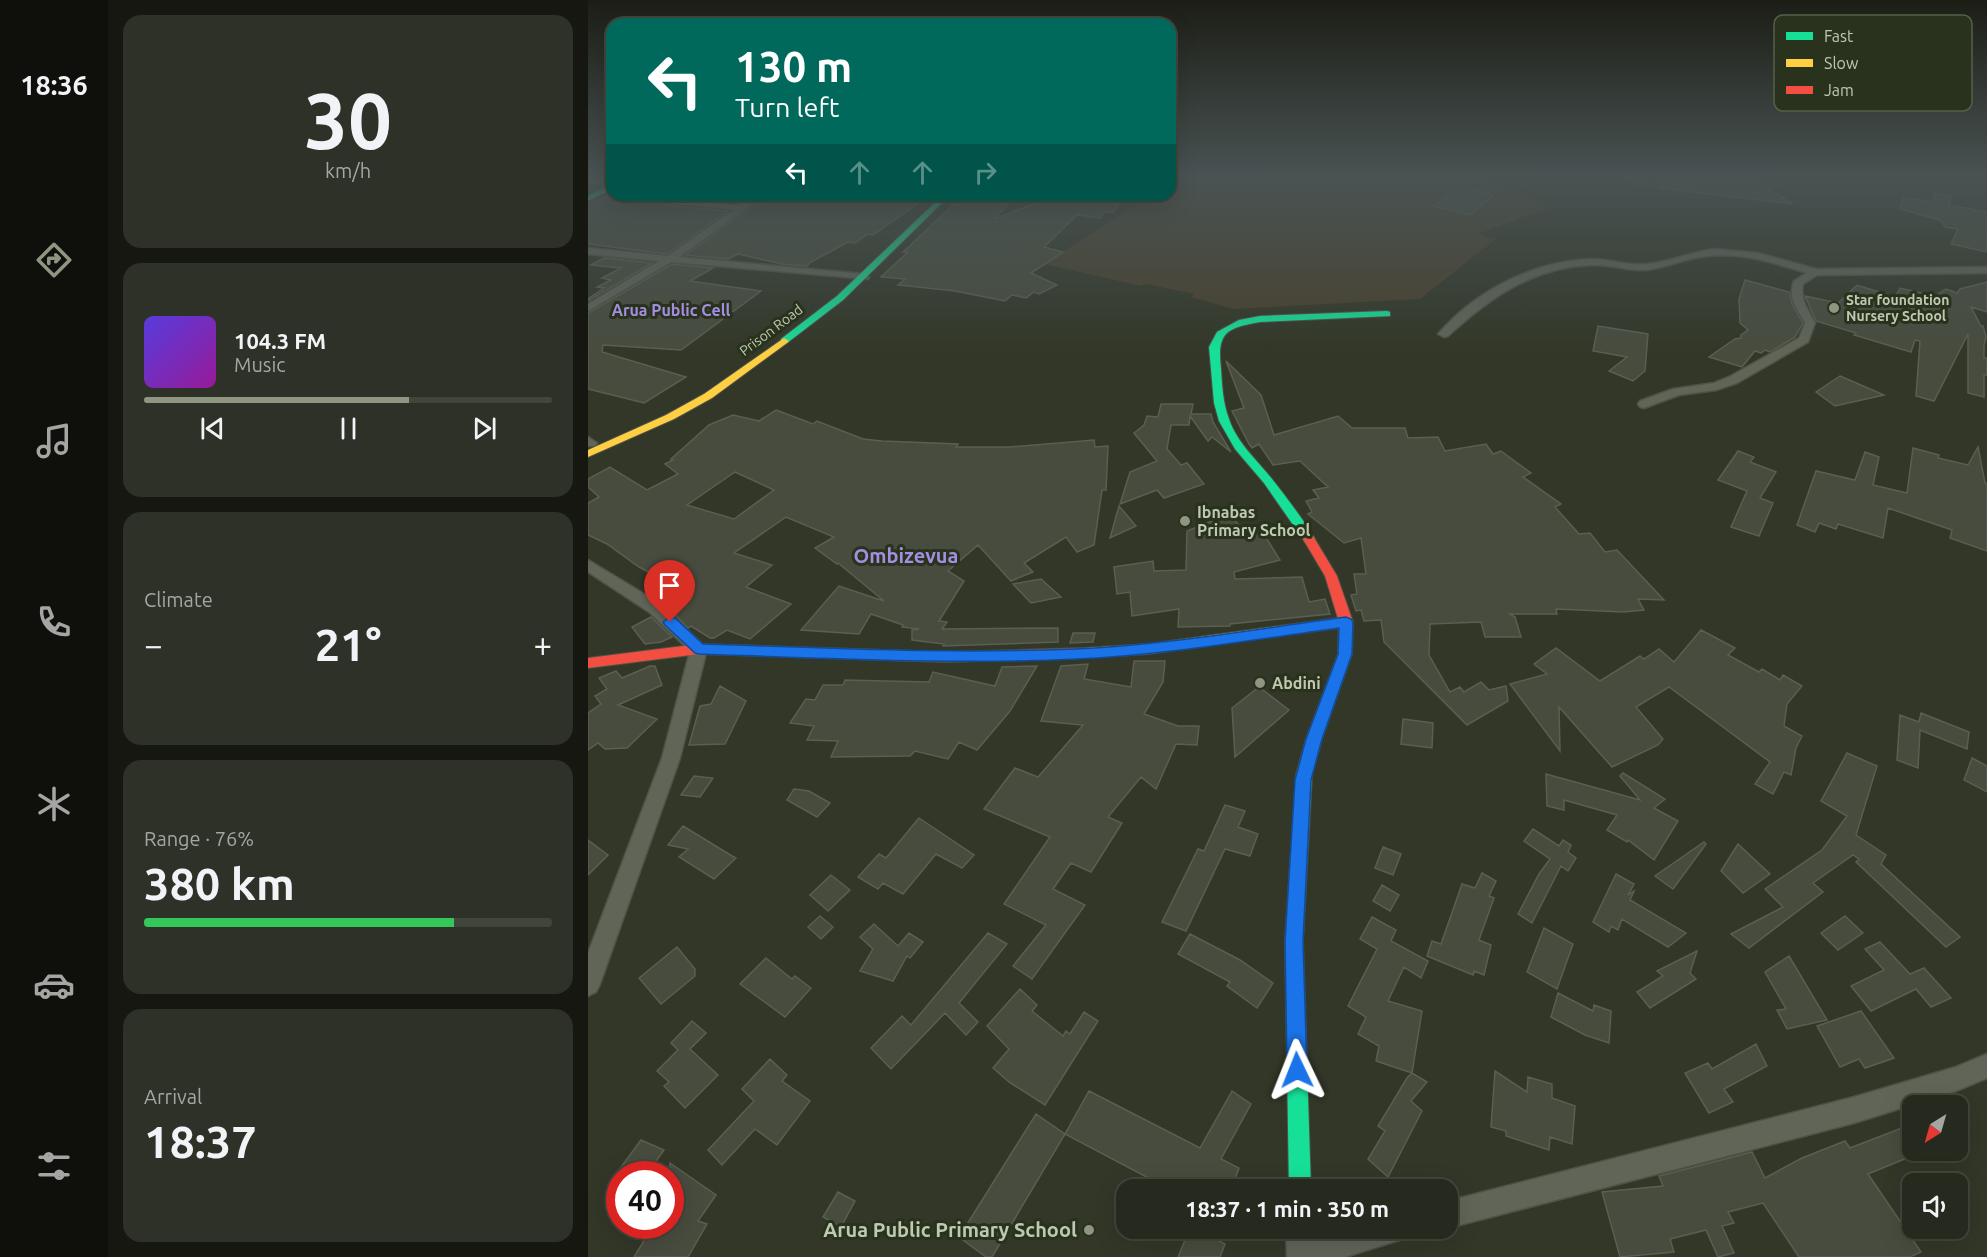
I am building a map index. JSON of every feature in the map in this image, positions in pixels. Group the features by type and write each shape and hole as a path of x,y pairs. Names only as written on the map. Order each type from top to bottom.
{"street":[{"path":"588,308 669,259 704,235"},
{"name":"Prison Road","path":"589,446 687,395 822,298 890,235"},
{"name":"Prison Road","path":"589,446 670,417 708,396 822,312 864,277 907,235"},
{"path":"588,251 864,277"},
{"path":"1444,334 1474,306 1513,280 1568,264 1594,262 1647,267 1701,254 1722,252 1752,253 1815,272 1987,270"},
{"path":"1644,404 1677,392 1733,381 1804,340 1808,333 1809,321 1800,310 1796,290 1798,283 1815,272"},
{"path":"1300,1179 1294,941 1303,780 1314,739 1345,654 1346,622 1331,576 1299,522 1239,447 1224,421 1219,403 1214,347 1220,334 1239,323 1260,319 1387,314"},
{"path":"588,565 655,608 699,649"},
{"path":"588,663 699,649 946,657 1076,654 1148,649 1346,622"},
{"path":"588,984 671,758 699,649"},
{"path":"1458,1212 1854,1110 1956,1079 1987,1066"},
{"path":"1301,1247 1341,1239"}],"shaded area":[{"path":"1089,235 1482,235 1487,238 1497,238 1420,299 1233,309 1191,297 1194,294 1146,284 1141,286 1044,264"}],"building":[{"path":"588,235 694,235 667,254 588,244"},
{"path":"714,235 867,235 855,243 848,242 807,266 782,264 738,254 728,259 685,255"},
{"path":"922,235 1057,235 1044,247 1063,252 1031,273 1057,285 1039,294 1034,292 1026,298 1012,295 1005,301 955,291 898,285 905,279 881,277 908,252 903,252"},
{"path":"1955,235 1987,235 1987,252 1951,244"},
{"path":"604,258 652,263 588,301 604,288 597,287 611,280 602,278 621,268 591,265"},
{"path":"672,264 713,268 690,281 761,291 681,350 603,345 602,352 686,377 644,403 588,389 588,313"},
{"path":"1745,280 1789,292 1792,304 1803,323 1795,337 1770,352 1755,351 1742,367 1709,357 1735,339 1741,338 1741,335 1748,330 1740,323 1739,299"},
{"path":"1987,282 1987,312 1971,307 1983,326 1986,337 1984,358 1987,358 1987,375 1984,375 1984,397 1968,393 1968,334 1934,401 1916,396 1920,341 1915,340 1911,352 1816,321 1805,296 1838,303 1857,285 1895,297 1900,288 1935,296 1946,289 1957,293 1960,289"},
{"path":"1598,326 1648,334 1645,371 1633,381 1609,371 1627,357 1593,351"},
{"path":"1226,361 1261,395 1274,435 1338,416 1352,428 1405,428 1408,438 1438,437 1445,451 1486,444 1493,454 1501,451 1531,473 1523,477 1561,504 1555,507 1579,534 1590,533 1605,552 1617,550 1664,600 1638,599 1644,610 1623,612 1556,609 1557,614 1510,614 1515,617 1521,637 1485,637 1481,622 1430,624 1429,655 1450,692 1460,687 1464,692 1481,682 1489,690 1506,686 1508,701 1467,725 1384,642 1381,620 1364,621 1361,610 1356,611 1351,595 1357,594 1354,574 1366,574 1361,538 1344,543 1308,514 1312,512 1306,501 1319,498 1313,490 1328,487 1300,461 1273,465 1259,444 1252,448 1232,411 1244,408"},
{"path":"1840,376 1884,395 1835,406 1816,392"},
{"path":"1161,404 1193,404 1191,414 1211,414 1213,422 1231,452 1212,437 1208,441 1190,416 1189,425 1171,425 1167,449 1181,465 1187,463 1204,484 1164,498 1157,490 1120,504 1130,472 1157,461 1134,433 1144,425 1147,416 1158,417"},
{"path":"776,410 813,424 817,421 863,439 958,444 956,447 1009,447 1094,440 1095,447 1108,446 1106,490 1102,490 1094,545 1077,552 1066,537 1024,563 1033,572 1011,581 978,545 948,571 964,581 939,621 947,622 942,629 1058,628 1058,642 943,646 944,644 912,640 912,630 919,629 902,627 903,625 871,614 859,634 801,630 839,586 884,601 838,563 815,548 834,537 786,517 734,553 772,565 746,587 791,604 750,639 727,630 710,638 691,626 688,628 669,608 673,606 656,593 672,584 639,567 607,544 588,535 588,503 599,497 588,487 588,479 610,467 647,490 678,474 665,464 673,460 671,459 709,425 733,415 759,421","holes":["735,472 774,490 734,519 687,505"]},
{"path":"1978,447 1987,484 1987,551 1950,538 1952,530 1888,508 1883,538 1838,524 1836,529 1819,523 1815,532 1797,525 1816,471 1855,480 1865,452 1879,457 1873,485 1907,493 1913,448 1939,455 1938,458 1968,465"},
{"path":"1738,451 1754,457 1750,462 1776,472 1760,498 1773,503 1759,536 1731,527 1747,491 1718,480"},
{"path":"1119,506 1136,526 1110,538"},
{"path":"1227,515 1232,517 1251,540 1262,531 1280,560 1234,572 1235,579 1302,577 1309,602 1325,599 1330,614 1230,624 1230,626 1178,627 1179,609 1132,616 1130,592 1117,594 1114,567 1153,561 1154,571 1186,570 1187,531"},
{"path":"1041,579 1061,597 1031,603 1013,584"},
{"path":"651,617 672,637 661,642 645,644 632,627"},
{"path":"1701,630 1735,648 1728,655 1759,672 1762,669 1780,680 1783,675 1802,686 1787,704 1784,726 1802,736 1796,748 1791,775 1784,772 1773,794 1755,784 1770,762 1669,687 1636,707 1663,739 1658,745 1612,767 1559,707 1560,751 1510,684 1547,674 1534,664 1556,648 1600,681 1640,656 1644,659 1659,649 1674,662"},
{"path":"1073,633 1095,633 1093,642 1070,643"},
{"path":"1134,661 1165,661 1163,682 1144,714 1178,726 1199,726 1197,745 1176,744 1156,789 1141,777 1108,817 1122,823 1091,872 1071,863 1053,889 1085,905 1032,979 1013,966 1046,925 1004,904 1050,837 984,809 1015,768 1038,777 1083,725 1041,721 1061,666 1088,664 1084,679 1131,687"},
{"path":"655,666 662,685 618,705 657,719 627,748 605,749 598,743 588,750 588,713 601,704 595,696 607,689 599,678 616,671 622,678"},
{"path":"1037,666 1010,711 977,750 959,742 948,759 915,751 910,756 831,757 838,741 807,740 814,726 790,723 806,699 815,700 823,685 843,685 845,680 929,682 933,672 995,686 1002,667"},
{"path":"720,686 746,701 725,744 689,745 700,706 711,704"},
{"path":"1259,687 1289,710 1235,757 1232,708"},
{"path":"1921,713 1969,732 1967,749 1920,730 1918,768 1897,760 1900,715 1919,722"},
{"path":"1403,719 1433,723 1432,748 1401,744"},
{"path":"1847,753 1877,766 1856,835 1886,855 1881,864 1960,937 1946,947 1856,862 1859,859 1853,855 1813,883 1823,892 1749,948 1731,934 1783,907 1765,889 1822,850 1847,816 1821,801"},
{"path":"1972,758 1987,766 1987,792 1964,780"},
{"path":"1623,773 1665,799 1654,808 1678,821 1654,860 1628,840 1627,842 1607,830 1617,815 1564,800 1564,810 1547,806 1546,774 1640,800 1620,776"},
{"path":"694,776 713,778 700,797 681,795"},
{"path":"794,789 809,791 830,803 817,817 787,800"},
{"path":"1225,805 1245,811 1238,827 1258,834 1250,856 1225,849 1186,931 1162,922 1198,849 1204,851"},
{"path":"919,818 974,855 962,868 936,854 903,894 883,883 878,889 858,877 879,854 886,858"},
{"path":"683,826 736,858 714,879 679,857 688,849 668,845"},
{"path":"1533,829 1559,846 1563,840 1571,845 1568,852 1576,858 1568,871 1561,866 1532,923 1518,914 1539,874 1550,859 1524,841"},
{"path":"588,840 608,855 588,875"},
{"path":"1704,842 1706,844 1673,889 1655,876"},
{"path":"1738,844 1770,874 1743,893 1721,871"},
{"path":"1383,847 1401,854 1393,875 1375,868"},
{"path":"1482,873 1496,881 1489,896 1494,898 1479,940 1491,945 1484,975 1474,971 1473,975 1427,956 1432,941 1441,944 1462,884 1475,888"},
{"path":"1616,874 1634,884 1628,895 1634,891 1630,900 1686,933 1668,947 1622,919 1618,930 1611,926 1609,932 1593,922"},
{"path":"831,875 850,890 828,911 810,895"},
{"path":"1382,885 1399,895 1390,911 1373,901"},
{"path":"820,916 833,927 821,939 808,927"},
{"path":"1845,916 1863,933 1838,950 1821,933"},
{"path":"1372,917 1396,930 1391,941 1428,961 1421,978 1404,967 1388,1001 1422,1011 1412,1073 1376,1061 1379,1046 1358,1034 1366,1017 1348,1006 1377,949 1360,939"},
{"path":"874,924 898,946 909,933 923,942 910,958 907,956 893,981 860,971 873,949 860,937"},
{"path":"1544,928 1573,944 1557,989 1527,972"},
{"path":"988,933 1007,944 959,1003 978,1022 966,1035 945,1013 891,1069 871,1048 902,1016 911,1025"},
{"path":"1190,934 1240,960 1273,983 1257,1008 1227,986 1230,982 1178,954"},
{"path":"1880,942 1910,974 1924,968 1951,998 1931,1007 1916,989 1871,1011 1851,986 1884,970 1865,949"},
{"path":"677,947 695,969 695,976 661,1004 639,978"},
{"path":"1697,951 1690,973 1696,979 1650,1008 1637,992 1663,976 1657,971"},
{"path":"1789,956 1827,1020 1787,1029 1777,1010 1786,1009 1765,972"},
{"path":"766,958 792,979 795,976 811,988 785,1017 740,984"},
{"path":"1020,989 1037,1005 1032,1011 1063,1036 1066,1031 1070,1034 1084,1012 1098,1021 1045,1105 1009,1082 993,1068 1009,1049 987,1026"},
{"path":"1558,993 1593,1011 1594,1005 1611,1011 1609,1043 1585,1035 1551,1017"},
{"path":"1861,1011 1894,1058 1865,1068 1859,1059 1840,1067 1817,1026"},
{"path":"692,1021 706,1033 690,1049 718,1075 685,1108 664,1086 669,1082 657,1071 678,1050 671,1043"},
{"path":"1756,1044 1767,1066 1724,1089 1733,1102 1709,1113 1685,1073 1708,1063 1712,1069"},
{"path":"770,1059 787,1075 782,1081 810,1101 777,1145 755,1129 722,1165 708,1150 754,1101 742,1089"},
{"path":"1495,1071 1527,1092 1528,1077 1552,1084 1552,1098 1575,1106 1572,1144 1550,1137 1549,1150 1506,1136 1506,1131 1491,1127"},
{"path":"1412,1073 1427,1082 1411,1101 1422,1111 1388,1177 1368,1159 1385,1131 1378,1126"},
{"path":"1089,1091 1200,1148 1232,1091 1251,1104 1221,1159 1239,1168 1235,1179 1150,1179 1065,1134"},
{"path":"1036,1114 1065,1134 992,1257 986,1257 959,1237"},
{"path":"1902,1128 1902,1160 1868,1174 1902,1224 1902,1239 1912,1239 1921,1252 1910,1257 1799,1257 1763,1203 1728,1212 1734,1223 1722,1226 1734,1253 1718,1257 1706,1230 1670,1239 1674,1252 1620,1257 1602,1192 1663,1186 1659,1176 1752,1152 1765,1178 1802,1158 1845,1141 1850,1148"},
{"path":"641,1140 664,1150 656,1161 626,1161"},
{"path":"684,1173 716,1195 698,1221 707,1224 688,1257 634,1257 645,1239 684,1239"},
{"path":"838,1192 855,1201 841,1227 823,1217"},
{"path":"1185,1239 1216,1239 1225,1244 1220,1257 1178,1257"}],"traffic: fast":[{"path":"784,341 840,298 906,235"},
{"path":"1309,539 1268,481 1239,447 1224,421 1219,403 1214,347 1220,334 1239,323 1260,319 1387,314"},
{"path":"1300,1179 1294,941 1304,775"}],"traffic: slow":[{"path":"588,454 670,417 708,396 784,341"},
{"path":"1085,653 1148,649 1346,622"}],"traffic: jam":[{"path":"1304,775 1314,739 1345,654 1346,622 1331,576 1309,539"},
{"path":"588,663 699,649 946,657 1085,653"}],"place":[{"name":"Star foundation Nursery School","path":"1834,308"},
{"name":"Ibnabas Primary School","path":"1185,521"},
{"name":"Abdini","path":"1260,683"},
{"name":"Arua Public Primary School","path":"1089,1230"}],"district":[{"name":"Arua Public Cell","path":"671,310"},
{"name":"Ombizevua","path":"906,556"}],"route":[{"path":"670,622 699,649 946,657 1076,654 1148,649 1346,622 1345,654 1314,739 1303,780 1294,941 1297,1070"}]}
